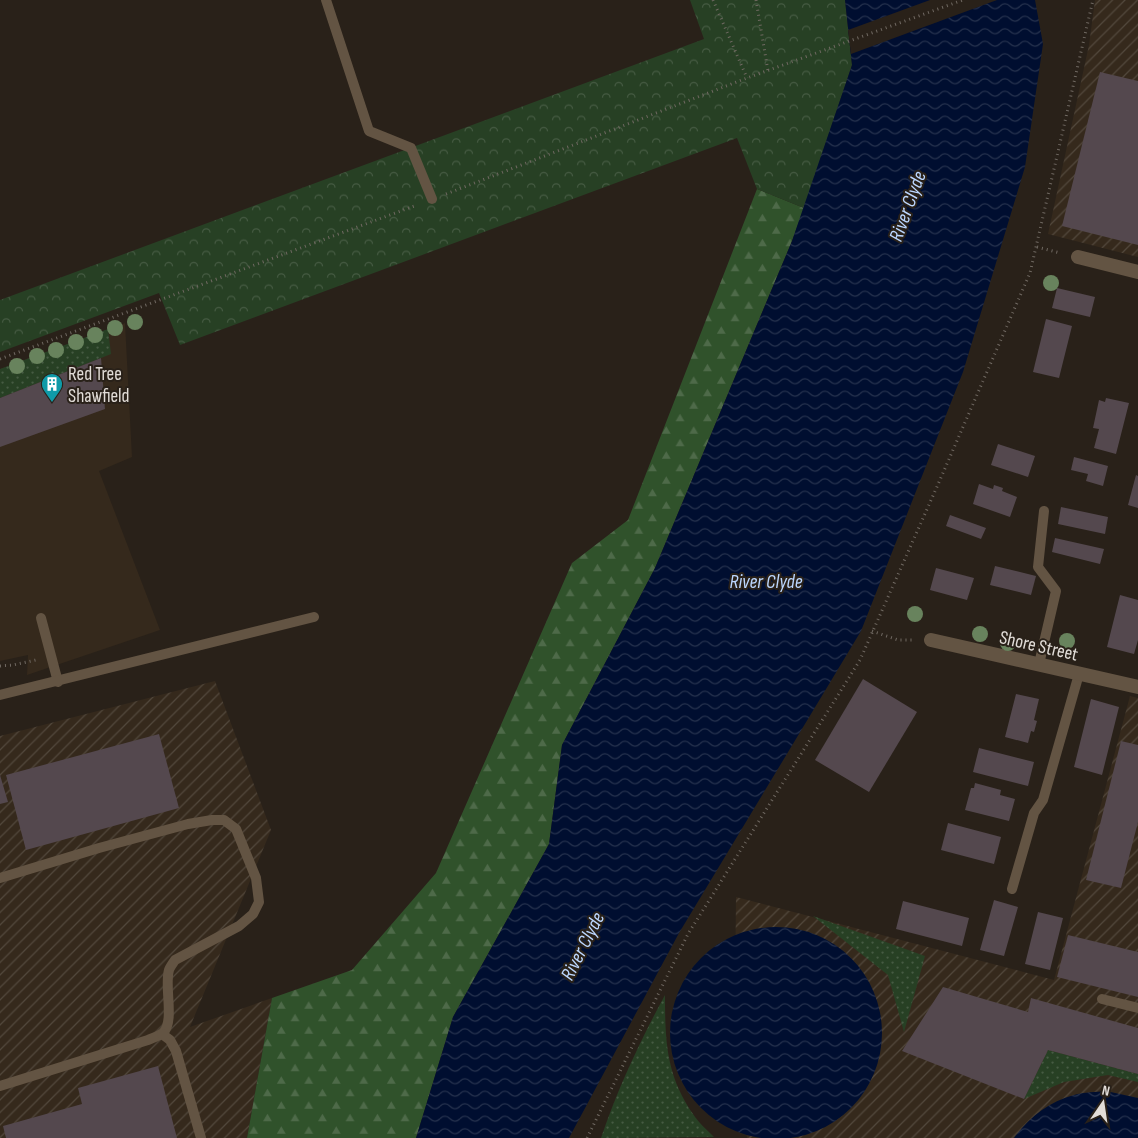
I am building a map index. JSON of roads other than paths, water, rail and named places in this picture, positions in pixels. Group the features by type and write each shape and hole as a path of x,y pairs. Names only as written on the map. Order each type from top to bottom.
{"street":[{"path":"1078,257 1138,272"},
{"name":"Shore Street","path":"932,640 1138,687"}],"lane":[{"path":"326,0 368,131 411,148 432,199"},
{"path":"1039,664 1056,591 1038,567 1044,511"},
{"path":"41,618 58,682"},
{"path":"0,695 314,618"},
{"path":"1012,889 1034,813 1042,800 1079,674"},
{"path":"0,878 99,848 188,824 224,820 236,829 256,878 259,902 253,914 239,926 175,960 169,969 167,1026 162,1034 0,1086"},
{"path":"1102,999 1138,1008"},
{"path":"162,1034 170,1040 176,1050 201,1138"}],"water":[{"name":"River Clyde","path":"845,0 1035,0 1043,44 1025,167 963,372 861,631 679,933 569,1138 416,1138 453,1017 549,844 562,745 655,568 792,241 852,65"},
{"path":"776,927 797,929 816,935 835,945 851,958 864,974 874,993 880,1012 882,1033 880,1054 874,1073 864,1092 851,1108 835,1121 816,1131 797,1137 776,1139 755,1137 736,1131 717,1121 701,1108 688,1092 678,1073 672,1054 670,1033 672,1012 678,993 688,974 701,958 717,945 736,935 755,929"},
{"path":"1106,1091 1138,1098 1138,1138 1014,1138 1026,1123 1048,1106 1078,1094"}],"place":[{"name":"Red Tree Shawfield","path":"52,403"}]}
